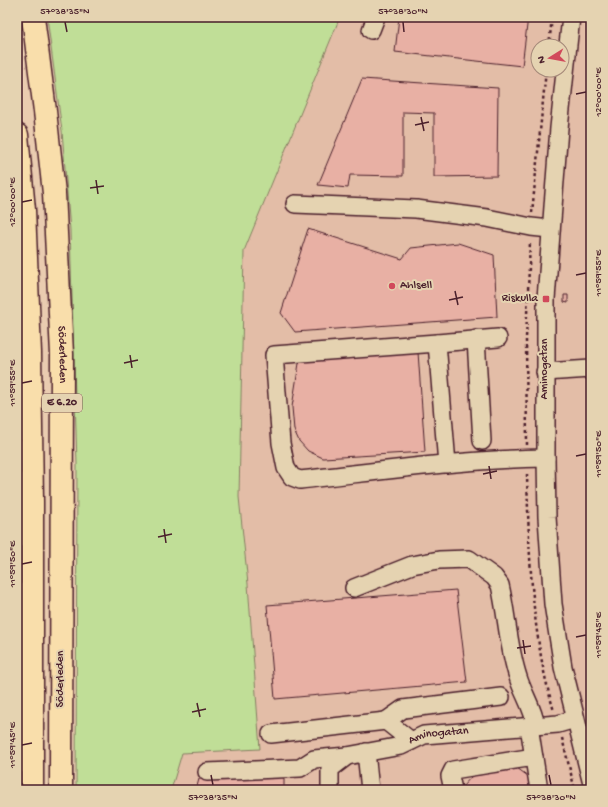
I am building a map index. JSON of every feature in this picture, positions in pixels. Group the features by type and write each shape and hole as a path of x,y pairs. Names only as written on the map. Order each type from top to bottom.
{"highway":[{"name":"Söderleden","path":"32,17 54,192 62,354 61,790"},
{"name":"E 6.20","path":"17,135 24,210 30,353 32,502 32,790"}],"street":[{"name":"Aminogatan","path":"571,17 550,229 546,299 545,372 547,517 553,604 563,667 591,780"},
{"path":"295,204 416,209 487,218 531,227 550,229"},
{"path":"498,338 274,355 280,436 286,468 292,477 300,480 446,464 503,459 546,458"},
{"path":"476,339 482,441"},
{"path":"437,343 446,464"},
{"path":"545,372 591,369"},
{"path":"354,588 412,565 439,560 469,559 494,577 500,585 518,678 534,713 534,758 539,790"},
{"path":"271,734 386,721 403,709 501,697"},
{"name":"Aminogatan","path":"330,790 330,769 347,756 401,746 424,735 558,724 575,719"},
{"path":"386,721 411,741"},
{"path":"366,752 370,790"},
{"path":"207,772 300,768 314,759 347,756"},
{"path":"453,790 450,776 453,770 534,758"}],"path":[{"path":"549,38 552,17"}],"shaded area":[{"path":"340,17 591,17 591,790 171,790 182,753 260,748 248,584 239,497 244,251"}],"green space":[{"path":"47,17 340,17 244,251 239,497 248,584 260,749 182,753 171,790 76,790 77,464 70,230 62,131"}],"building":[{"path":"399,17 528,17 522,66 395,52"},
{"path":"362,79 498,88 497,176 434,177 434,113 403,112 403,176 350,175 348,188 318,185"},
{"name":"Ahlsell","path":"308,229 402,259 411,248 458,243 494,255 497,317 295,332 281,313"},
{"path":"564,295 568,295 568,303 564,302"},
{"path":"418,352 425,452 323,458 308,451 299,441 294,430 292,407 300,357"},
{"path":"456,590 467,682 275,699 267,605"},
{"path":"517,768 532,779 534,790 462,790 462,787 472,776 486,774 486,772 503,769 504,771"},
{"path":"284,777 284,790 196,790 199,779"}],"place":[{"name":"Ahlsell","path":"392,286"},
{"name":"Riskulla","path":"546,299"}]}
